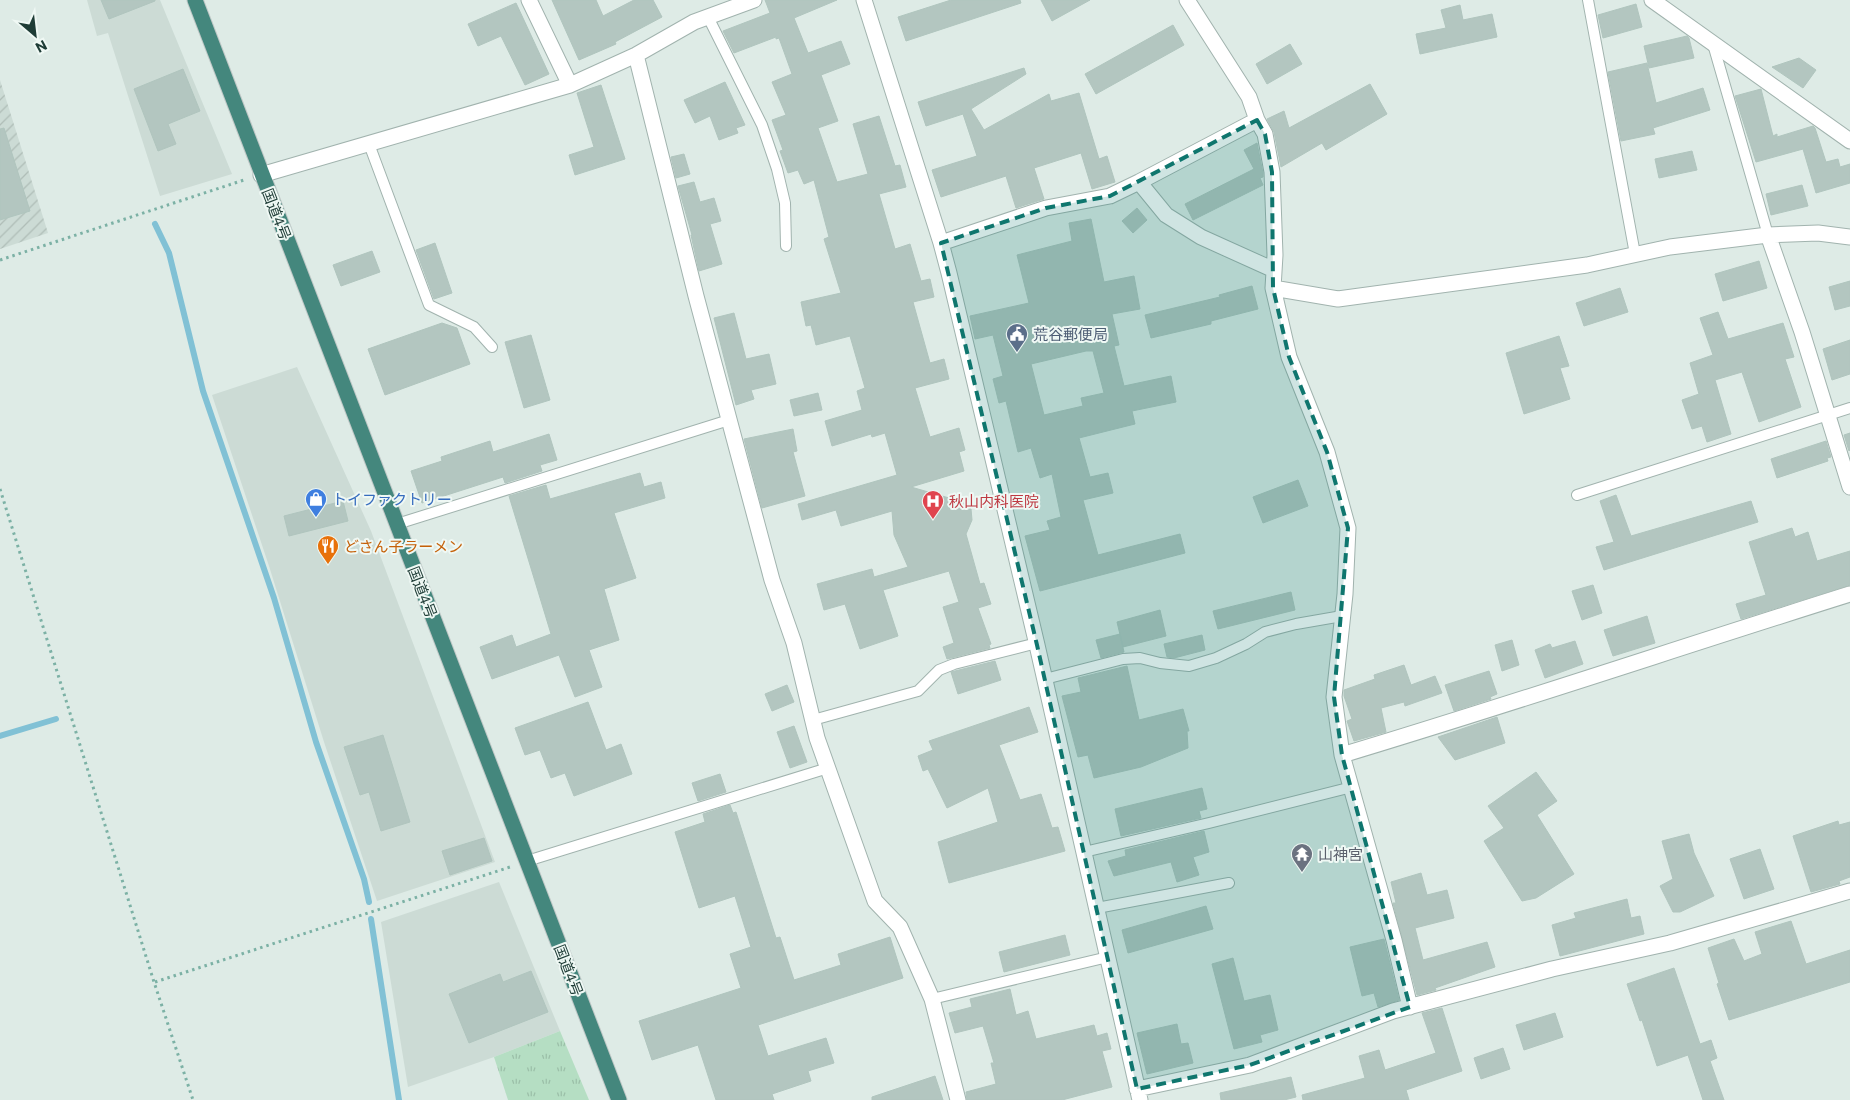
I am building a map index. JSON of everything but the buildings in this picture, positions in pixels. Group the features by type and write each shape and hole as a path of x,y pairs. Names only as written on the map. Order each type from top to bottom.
{"highway":[{"name":"国道4号","path":"195,0 619,1100"}],"street":[{"path":"529,0 570,85"},
{"path":"261,175 570,85 636,55 694,22 754,0"},
{"path":"864,0 941,243 1037,643 1138,1094 1250,1065 1393,1011 1552,969 1670,943 1850,891"},
{"path":"1188,0 1249,97 1257,120 1265,134 1272,172 1274,288 1289,357 1327,452 1348,528 1334,697 1342,755 1394,940 1410,1007"},
{"path":"1652,0 1850,140"},
{"path":"636,55 729,420 772,580 794,643 813,720 828,768 876,901 900,927 932,999 958,1100"},
{"path":"941,243 1046,208 1110,196 1257,120"},
{"path":"1139,182 1166,215 1201,237 1274,270"},
{"path":"1274,288 1338,300 1587,264 1670,247 1768,235 1818,233 1850,237"},
{"path":"1768,235 1802,332 1850,487"},
{"path":"1342,755 1621,669 1683,646 1850,594"}],"lane":[{"path":"1588,0 1635,254"},
{"path":"708,17 762,126 777,170 785,203 786,246"},
{"path":"1713,43 1768,235"},
{"path":"369,144 429,304 474,327 492,347"},
{"path":"1577,495 1850,408"},
{"path":"397,524 729,420"},
{"path":"1045,679 1123,658 1140,658 1160,663 1189,666 1216,658 1266,632 1296,624 1342,616"},
{"path":"813,720 918,691 939,670 954,664 1037,643"},
{"path":"527,861 828,768"},
{"path":"1084,852 1352,787"},
{"path":"1097,908 1228,883"},
{"path":"932,999 1108,957"}],"path":[{"path":"0,260 261,175"},
{"path":"0,488 154,982 193,1100"},
{"path":"154,982 527,861"}],"highlighted area":[{"path":"1257,120 1265,134 1272,172 1273,288 1289,357 1327,452 1348,528 1334,697 1342,755 1410,1007 1250,1065 1137,1089 1037,645 941,243 1046,208 1110,196"}],"shaded area":[{"path":"87,0 160,0 232,174 160,196 108,33 97,36"},
{"path":"0,80 48,233 0,249"},
{"path":"297,367 371,531 495,862 377,901 212,395"},
{"path":"499,882 560,1031 494,1057 408,1087 381,922"}],"green space":[{"path":"560,1031 589,1100 508,1100 494,1057"}],"waterway":[{"path":"155,224 169,253 203,391 274,598 316,742 364,879 369,902"},
{"path":"0,736 56,719"},
{"path":"371,919 399,1100"}],"place":[{"name":"荒谷郵便局","path":"1017,353"},
{"name":"トイファクトリー","path":"316,518"},
{"name":"秋山内科医院","path":"933,520"},
{"name":"どさん子ラーメン","path":"328,565"},
{"name":"山神宮","path":"1302,873"}]}
